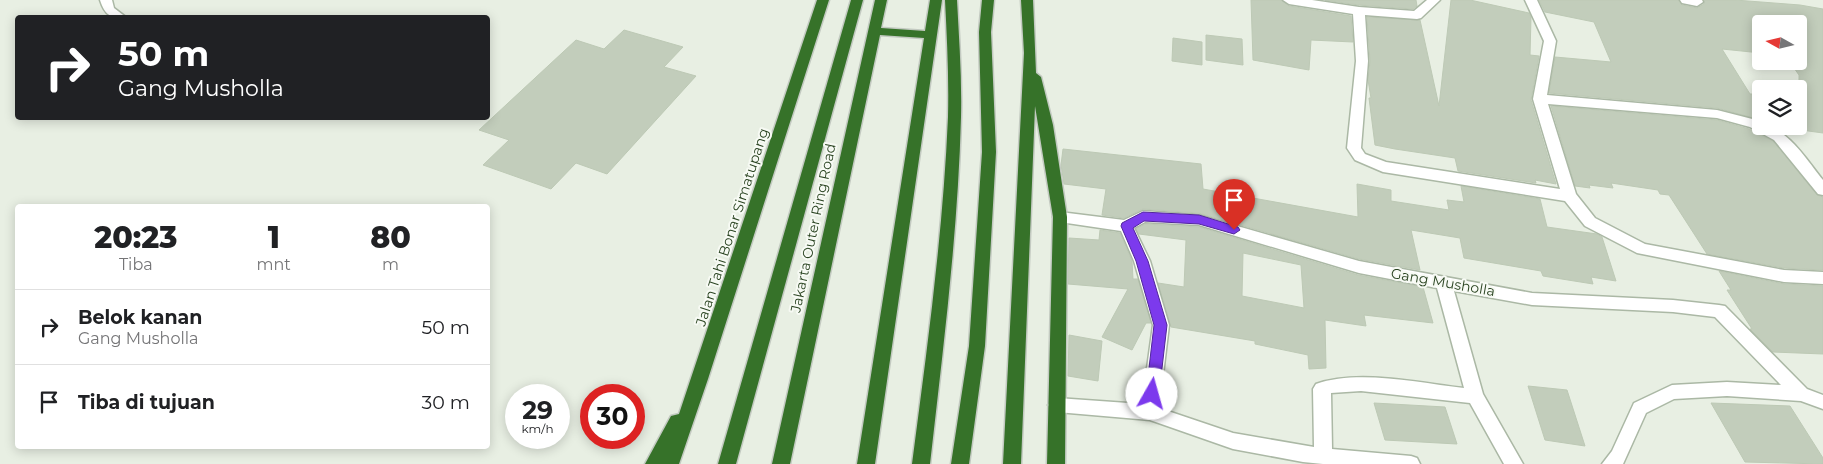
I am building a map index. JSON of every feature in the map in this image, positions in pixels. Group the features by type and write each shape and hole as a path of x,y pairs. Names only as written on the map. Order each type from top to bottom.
{"highway":[{"name":"Jalan Tahi Bonar Simatupang","path":"670,464 700,380 823,0"},
{"path":"727,464 857,0"},
{"name":"Jakarta Outer Ring Road","path":"781,464 881,0"},
{"path":"866,464 936,0"},
{"path":"921,464 951,182 955,50 951,0"},
{"path":"960,464 976,346 989,152 985,32 988,0"},
{"path":"1012,464 1020,343 1030,59 1027,0"},
{"path":"874,31 930,35"},
{"path":"1030,59 1046,126 1060,217 1056,464"},
{"path":"654,464 700,380"}],"street":[{"path":"106,0 110,10 117,15"},
{"path":"1289,0 1359,11 1417,15 1434,0"},
{"path":"1531,0 1550,41 1540,99 1569,196 1590,222 1642,249 1784,276 1823,278"},
{"path":"1359,11 1362,62 1354,148 1360,158 1383,166 1569,196"},
{"path":"1540,99 1717,114 1755,124 1779,137 1823,190"},
{"name":"Gang Musholla","path":"1126,226 1143,216 1199,220 1359,267 1532,299 1673,306 1719,312 1801,394"},
{"path":"1060,217 1126,226 1142,261 1161,325 1150,412"},
{"path":"1444,282 1475,396 1514,464"},
{"path":"1323,456 1322,389 1334,384 1361,384 1475,396"},
{"path":"1611,464 1618,457 1640,408 1672,392 1727,389 1801,394 1823,402"},
{"path":"1057,405 1150,412 1233,441 1303,454 1410,464"}],"building":[{"path":"1251,0 1281,0 1289,6 1351,16 1353,42 1311,40 1309,70 1253,60"},
{"path":"1325,0 1416,0 1417,6 1413,9 1359,5"},
{"path":"1451,0 1470,0 1529,13 1531,17 1530,55 1539,56 1531,100 1556,184 1535,180 1536,183 1458,171 1455,158 1375,145 1369,98 1371,98 1368,80 1370,61 1367,17 1420,20 1439,106"},
{"path":"1539,0 1678,0 1682,5 1697,8 1704,4 1704,0 1735,0 1800,5 1823,9 1823,133 1807,131 1807,80 1799,80 1799,75 1795,70 1808,70 1808,15 1752,15 1752,52 1722,49 1750,94 1752,94 1752,118 1717,108 1549,93 1555,57 1611,62 1594,22 1545,12"},
{"path":"624,30 683,47 664,67 696,76 607,174 576,163 551,189 483,165 509,140 479,130 576,40 604,49"},
{"path":"1206,35 1242,39 1243,65 1206,60"},
{"path":"1173,38 1202,42 1202,65 1172,61"},
{"path":"1551,106 1717,120 1749,129 1752,130 1752,135 1761,135 1773,141 1817,195 1823,197 1823,270 1784,268 1707,254 1669,195 1660,194 1658,190 1611,183 1613,188 1589,185 1590,188 1575,186"},
{"path":"1063,149 1201,164 1203,189 1358,217 1357,184 1391,190 1391,201 1449,210 1447,200 1464,202 1461,186 1540,199 1547,227 1597,234 1602,237 1616,281 1591,277 1593,284 1543,276 1541,271 1464,258 1460,238 1411,230 1420,270 1359,259 1199,213 1143,209 1124,218 1102,215 1106,189 1064,184 1061,165"},
{"path":"1145,224 1199,227 1358,275 1423,287 1433,323 1364,315 1366,326 1325,320 1326,368 1309,369 1308,355 1255,344 1255,341 1171,327 1158,283 1184,287 1186,240 1139,234 1136,229","holes":["1243,253 1301,265 1304,308 1242,296"]},
{"path":"1100,230 1120,233 1132,261 1133,279 1138,279 1151,323 1146,323 1132,350 1102,337 1128,289 1068,284 1069,238 1099,240"},
{"path":"1719,271 1784,284 1823,286 1823,354 1773,352 1750,329 1752,329 1727,290 1731,290"},
{"path":"1069,335 1102,341 1098,381 1068,376"},
{"path":"1528,386 1567,390 1585,446 1545,440"},
{"path":"1374,403 1445,407 1457,444 1385,440"},
{"path":"1711,403 1790,406 1823,458 1823,464 1745,462"}],"route":[{"path":"1152,394 1161,325 1142,261 1126,226 1143,216 1199,220 1234,230"}]}
